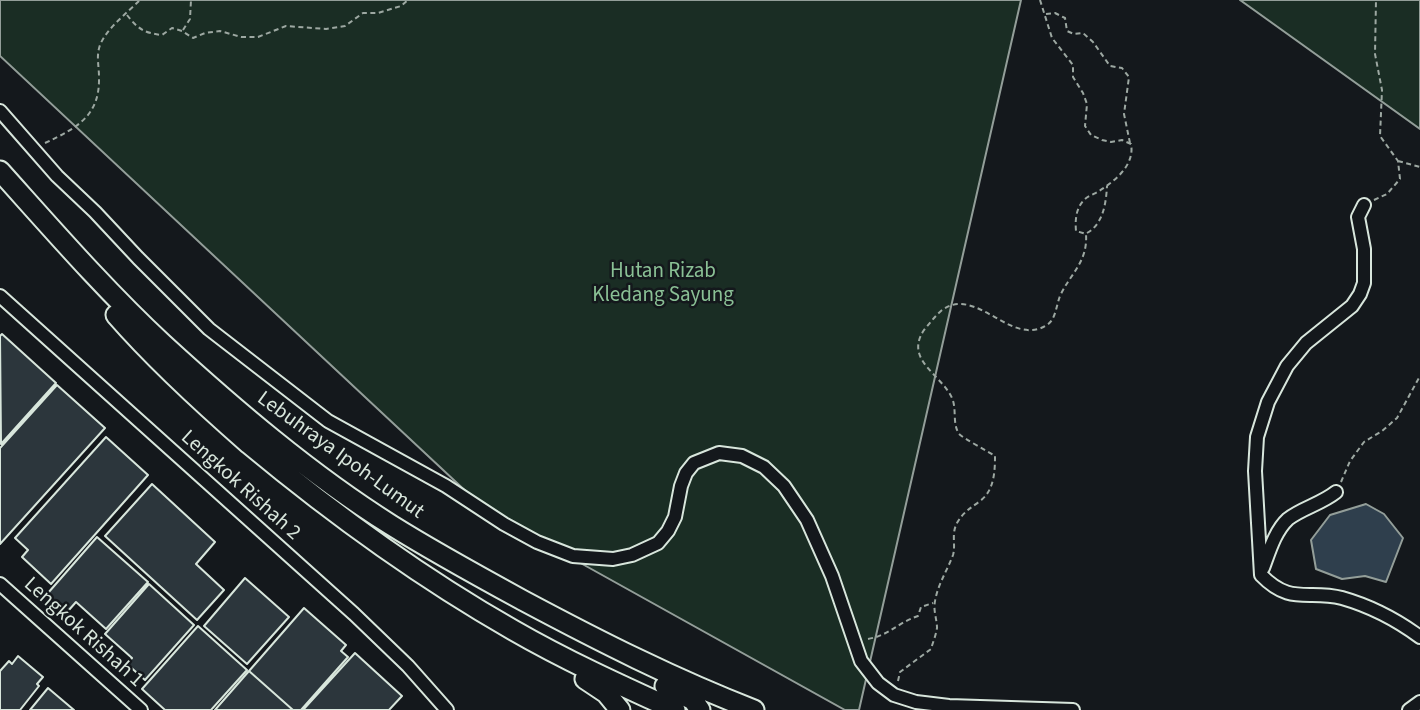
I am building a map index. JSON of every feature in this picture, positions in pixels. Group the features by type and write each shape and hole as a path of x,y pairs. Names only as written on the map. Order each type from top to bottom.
{"highway":[{"name":"Lebuhraya Ipoh-Lumut","path":"0,171 110,291 163,344 283,446 390,524 606,645 754,710"},
{"name":"Lebuhraya Ipoh-Lumut","path":"0,182 135,337 210,410 281,470 376,542 513,630 675,710"},
{"path":"390,524 484,591 601,655 685,695 693,700 700,710"},
{"path":"513,630 606,694 620,710"}],"street":[{"path":"0,111 57,176 184,306 243,357 328,421 408,464 504,524 573,556 613,559 646,551 658,543 668,531 681,486 694,463 719,453 742,456 764,467 784,486 807,520 832,576 861,661 877,683 894,695 916,702 949,706 1073,710"},
{"path":"1364,205 1358,218 1364,248 1364,283 1360,294 1352,306 1306,343 1287,366 1268,402 1257,437 1255,471 1261,575 1285,593 1340,598 1397,620 1420,637"},
{"name":"Lengkok Rishah 2","path":"0,296 363,622 408,666 447,710"},
{"path":"1261,575 1278,532 1288,519 1322,503 1336,492"},
{"name":"Lengkok Rishah 1","path":"0,584 141,710"},
{"path":"1409,710 1420,702"}],"path":[{"path":"30,145 45,144 67,133 90,116 100,92 97,53 102,41 140,0"},
{"path":"183,31 190,19 191,0"},
{"path":"127,15 137,29 145,33 162,35 172,28 193,38 220,31 240,37 258,37 286,26 326,29 345,26 363,13 378,13 401,6 408,0"},
{"path":"1040,0 1052,38 1073,65 1073,77 1087,104 1085,125 1091,135 1102,140 1122,140 1130,144"},
{"path":"1364,205 1387,194 1399,179 1398,161 1380,136 1382,90 1375,54 1376,0"},
{"path":"1046,14 1055,13 1065,18 1067,31 1074,34 1083,33 1110,66 1122,68 1129,77 1125,114 1133,153 1129,165 1107,186 1083,200 1075,216 1076,231 1086,234"},
{"path":"1398,161 1420,167"},
{"path":"1086,234 1095,228 1102,215 1107,186"},
{"path":"894,695 900,672 931,649 937,626 935,603 946,566 954,553 953,536 956,524 968,508 980,502 990,492 995,472 995,456 979,444 960,436 955,426 952,398 920,358 919,338 931,320 944,308 963,304 1016,328 1029,330 1047,325 1054,317 1063,291 1075,276 1087,243 1086,234"},
{"path":"1336,492 1350,461 1364,442 1397,418 1420,376"},
{"path":"853,641 884,636 902,622 918,616 921,607 935,603"}],"green space":[{"name":"Hutan Rizab Kledang Sayung","path":"0,0 1021,0 859,710 845,710 487,511 0,56"},
{"path":"1240,0 1420,0 1420,129"}],"water":[{"path":"1366,504 1384,514 1403,538 1386,582 1365,576 1342,579 1316,569 1311,540 1330,515"}],"building":[{"path":"2,334 56,383 1,444 0,336"},
{"path":"57,385 105,428 0,544 0,448"},
{"path":"106,437 148,475 51,584 22,557 28,550 15,538"},
{"path":"152,484 215,542 196,564 224,590 197,620 105,536"},
{"path":"97,537 148,582 106,629 76,602 61,619 41,601"},
{"path":"245,578 289,617 247,664 204,626"},
{"path":"149,584 194,625 145,680 127,664 132,658 105,634"},
{"path":"304,608 346,645 341,651 348,657 301,710 293,710 249,671"},
{"path":"198,626 247,670 211,710 165,710 142,689"},
{"path":"355,653 402,696 389,710 303,710"},
{"path":"18,656 43,677 20,710 0,710 0,671 9,661 12,664"},
{"path":"249,671 293,710 215,710"},
{"path":"48,688 74,710 30,710"}]}
